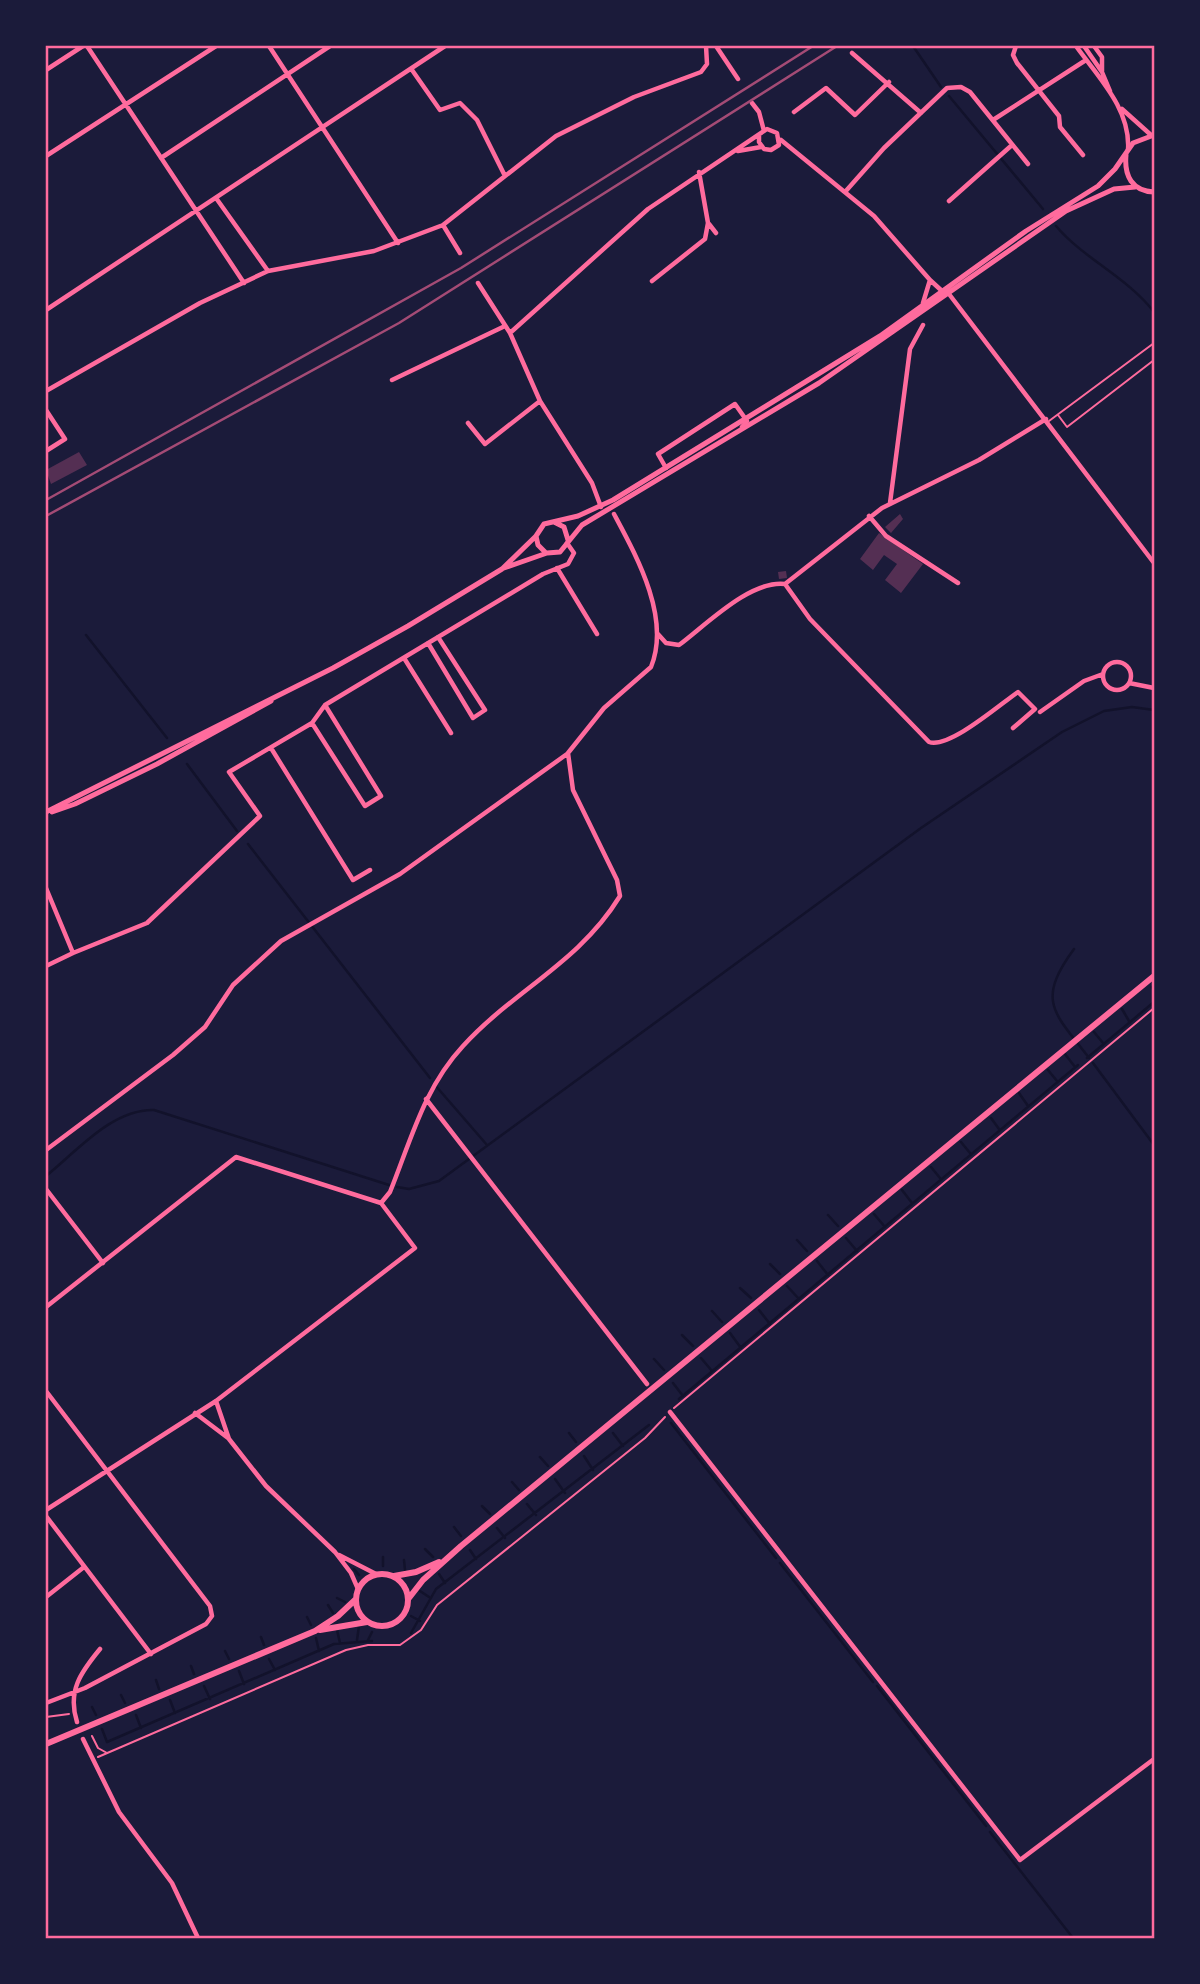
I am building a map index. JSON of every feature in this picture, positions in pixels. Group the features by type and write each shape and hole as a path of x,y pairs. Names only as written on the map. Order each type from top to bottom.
{"main road":[{"path":"315,1631 367,1622 380,1626 397,1622 406,1612 409,1598 447,1558 1154,976"},
{"path":"367,1622 358,1609 356,1599 358,1589 369,1577 376,1574 394,1576 416,1572 447,1558"},
{"path":"394,1576 404,1585 409,1598"},
{"path":"46,1744 315,1631 338,1616 356,1599"}],"street":[{"path":"46,70 85,46 244,283"},
{"path":"46,156 216,46"},
{"path":"269,46 398,243"},
{"path":"161,158 330,46"},
{"path":"46,391 200,303 268,271 303,263 338,260 398,243 443,225 546,143 573,126 634,97 701,72 707,64 706,46"},
{"path":"716,46 738,79"},
{"path":"1016,46 1013,55 1017,63 1059,116 1060,127 1083,155"},
{"path":"1076,46 1119,106 1126,126 1127,176 1135,187"},
{"path":"1084,46 1102,72 1112,95"},
{"path":"1094,46 1102,57 1102,72"},
{"path":"46,310 412,70 441,47"},
{"path":"852,53 890,82 921,113"},
{"path":"993,120 1086,60"},
{"path":"412,70 439,110 460,103 477,120 505,176"},
{"path":"794,112 827,88 855,115 890,82"},
{"path":"845,192 941,93 954,87 970,92 1028,164"},
{"path":"752,103 759,112 764,131"},
{"path":"1119,106 1153,135"},
{"path":"510,333 613,238 699,172 764,131 774,130 792,150 874,216 930,280 946,292 1047,420 1154,563"},
{"path":"46,813 75,804 158,764 401,629 502,569 547,553 558,553 582,525 612,512 736,432 868,352 946,292 1103,181 1141,138 1153,135"},
{"path":"759,136 761,147"},
{"path":"778,147 780,139"},
{"path":"949,201 1012,145"},
{"path":"734,152 761,147 768,150 778,147 792,150"},
{"path":"652,281 705,239 708,223 699,172"},
{"path":"1065,209 1114,189 1135,187 1152,193"},
{"path":"216,198 268,271"},
{"path":"708,223 716,233"},
{"path":"443,225 460,253"},
{"path":"915,311 926,299 930,280"},
{"path":"478,283 510,333 540,401 592,483 601,507"},
{"path":"502,569 536,536 544,524 601,507 815,377 946,292"},
{"path":"890,504 910,349 923,325"},
{"path":"393,380 505,326"},
{"path":"468,423 485,444 540,401"},
{"path":"666,468 658,454 736,404 747,421 736,432"},
{"path":"46,410 65,439 46,451"},
{"path":"656,633 666,643 679,645 753,589 771,584 785,584 869,516 979,460 1047,420"},
{"path":"46,1150 173,1055 205,1027 233,985 281,941 400,874 568,753 604,708 651,667 656,633 647,584 612,512"},
{"path":"869,516 886,536 958,583"},
{"path":"46,966 147,923 247,830 260,816 229,772 312,723 325,705 574,558 567,543 567,531 554,522"},
{"path":"536,536 538,545 547,553"},
{"path":"557,568 597,634"},
{"path":"785,584 810,619 929,741 940,743 957,737 966,726 1018,692 1035,709 1013,728"},
{"path":"428,643 473,718 485,710 438,637"},
{"path":"404,658 452,733"},
{"path":"1040,712 1084,681 1103,674 1111,663 1124,663 1130,670 1129,684"},
{"path":"1103,674 1105,684 1113,689 1122,689 1129,684 1154,688"},
{"path":"312,723 365,806 381,796 325,705"},
{"path":"271,748 353,880 370,870"},
{"path":"381,1203 390,1192 425,1098 441,1072 463,1045 512,1001 569,958 600,926 620,896 617,880 573,790 568,753"},
{"path":"46,888 73,953"},
{"path":"425,1098 647,1384"},
{"path":"46,1307 236,1157 381,1203 415,1248 216,1401 46,1510"},
{"path":"46,1189 103,1263"},
{"path":"46,1391 210,1606 212,1616 206,1624 151,1654 73,1693 46,1703"},
{"path":"216,1401 229,1439"},
{"path":"670,1412 1020,1860 1154,1759"},
{"path":"195,1413 229,1439 266,1486 335,1552 351,1573 358,1589"},
{"path":"46,1516 151,1654"},
{"path":"335,1552 376,1574"},
{"path":"46,1598 84,1567"},
{"path":"77,1721 73,1693 82,1672 100,1649"},
{"path":"83,1739 91,1760 119,1812 172,1882 198,1938"}],"lane":[{"path":"1047,420 1154,343"},
{"path":"1150,347 1154,353"},
{"path":"1057,414 1067,427 1154,360"}],"path":[{"path":"91,1760 346,1650 368,1644 400,1645 411,1640 438,1605 645,1438 670,1412 1154,1008"},
{"path":"46,1717 74,1712"},
{"path":"92,1736 98,1748 108,1753"}],"building":[{"path":"79,452 87,465 51,484 46,470"},
{"path":"900,514 903,519 891,533 885,527"},
{"path":"879,533 923,564 901,593 885,580 897,564 884,555 873,570 860,559"},
{"path":"786,571 787,578 779,579 778,572"}],"waterway":[{"path":"913,46 941,87"},
{"path":"949,96 1043,209"},
{"path":"1056,226 1079,248 1131,288 1154,312"},
{"path":"86,635 167,738"},
{"path":"397,1187 409,1189 439,1181 921,828 1062,732 1104,711 1132,707 1154,710"},
{"path":"187,764 237,831"},
{"path":"248,844 430,1078"},
{"path":"1074,949 1055,982 1054,1006 1059,1018 1089,1058"},
{"path":"1152,987 1154,991"},
{"path":"1087,1058 1154,1002"},
{"path":"1122,1009 1129,1021"},
{"path":"1094,1032 1103,1043"},
{"path":"1065,1054 1075,1067"},
{"path":"1093,1063 1154,1145"},
{"path":"679,1399 1078,1065"},
{"path":"1048,1070 1057,1081"},
{"path":"435,1085 487,1145"},
{"path":"1019,1093 1028,1106"},
{"path":"46,1176 110,1124 124,1116 154,1110 389,1185"},
{"path":"991,1118 999,1129"},
{"path":"961,1142 970,1153"},
{"path":"931,1167 940,1178"},
{"path":"902,1190 912,1203"},
{"path":"874,1214 885,1227"},
{"path":"828,1215 838,1226"},
{"path":"846,1238 857,1251"},
{"path":"797,1240 807,1251"},
{"path":"817,1261 828,1275"},
{"path":"770,1264 780,1274"},
{"path":"787,1286 799,1299"},
{"path":"740,1288 751,1298"},
{"path":"759,1310 770,1324"},
{"path":"712,1311 722,1322"},
{"path":"730,1333 741,1348"},
{"path":"682,1335 693,1346"},
{"path":"701,1358 712,1371"},
{"path":"654,1359 664,1370"},
{"path":"673,1383 683,1396"},
{"path":"671,1423 776,1558"},
{"path":"411,1633 436,1589 649,1425"},
{"path":"569,1433 576,1442"},
{"path":"613,1433 623,1446"},
{"path":"584,1456 593,1470"},
{"path":"540,1457 548,1466"},
{"path":"555,1479 565,1493"},
{"path":"512,1482 519,1490"},
{"path":"527,1504 536,1515"},
{"path":"482,1506 490,1514"},
{"path":"454,1527 461,1536"},
{"path":"497,1528 505,1538"},
{"path":"425,1549 433,1557"},
{"path":"470,1550 476,1559"},
{"path":"383,1557 383,1566"},
{"path":"404,1560 405,1570"},
{"path":"780,1563 873,1682"},
{"path":"354,1569 359,1575"},
{"path":"439,1574 445,1583"},
{"path":"420,1591 429,1597"},
{"path":"337,1598 345,1602"},
{"path":"328,1605 333,1613"},
{"path":"411,1616 420,1621"},
{"path":"307,1617 311,1625"},
{"path":"357,1640 359,1626"},
{"path":"337,1630 340,1643"},
{"path":"368,1640 372,1632"},
{"path":"261,1637 264,1645"},
{"path":"316,1638 319,1651"},
{"path":"102,1729 107,1742 334,1644 372,1641"},
{"path":"225,1651 229,1659"},
{"path":"269,1659 275,1670"},
{"path":"191,1666 194,1674"},
{"path":"239,1671 244,1684"},
{"path":"156,1680 159,1689"},
{"path":"204,1686 210,1699"},
{"path":"877,1686 986,1826"},
{"path":"121,1695 125,1703"},
{"path":"170,1700 175,1713"},
{"path":"92,1707 96,1715"},
{"path":"136,1715 141,1728"},
{"path":"990,1832 1073,1938"}],"railway":[{"path":"46,500 461,268 813,46"},
{"path":"46,516 399,323 837,46"}]}
